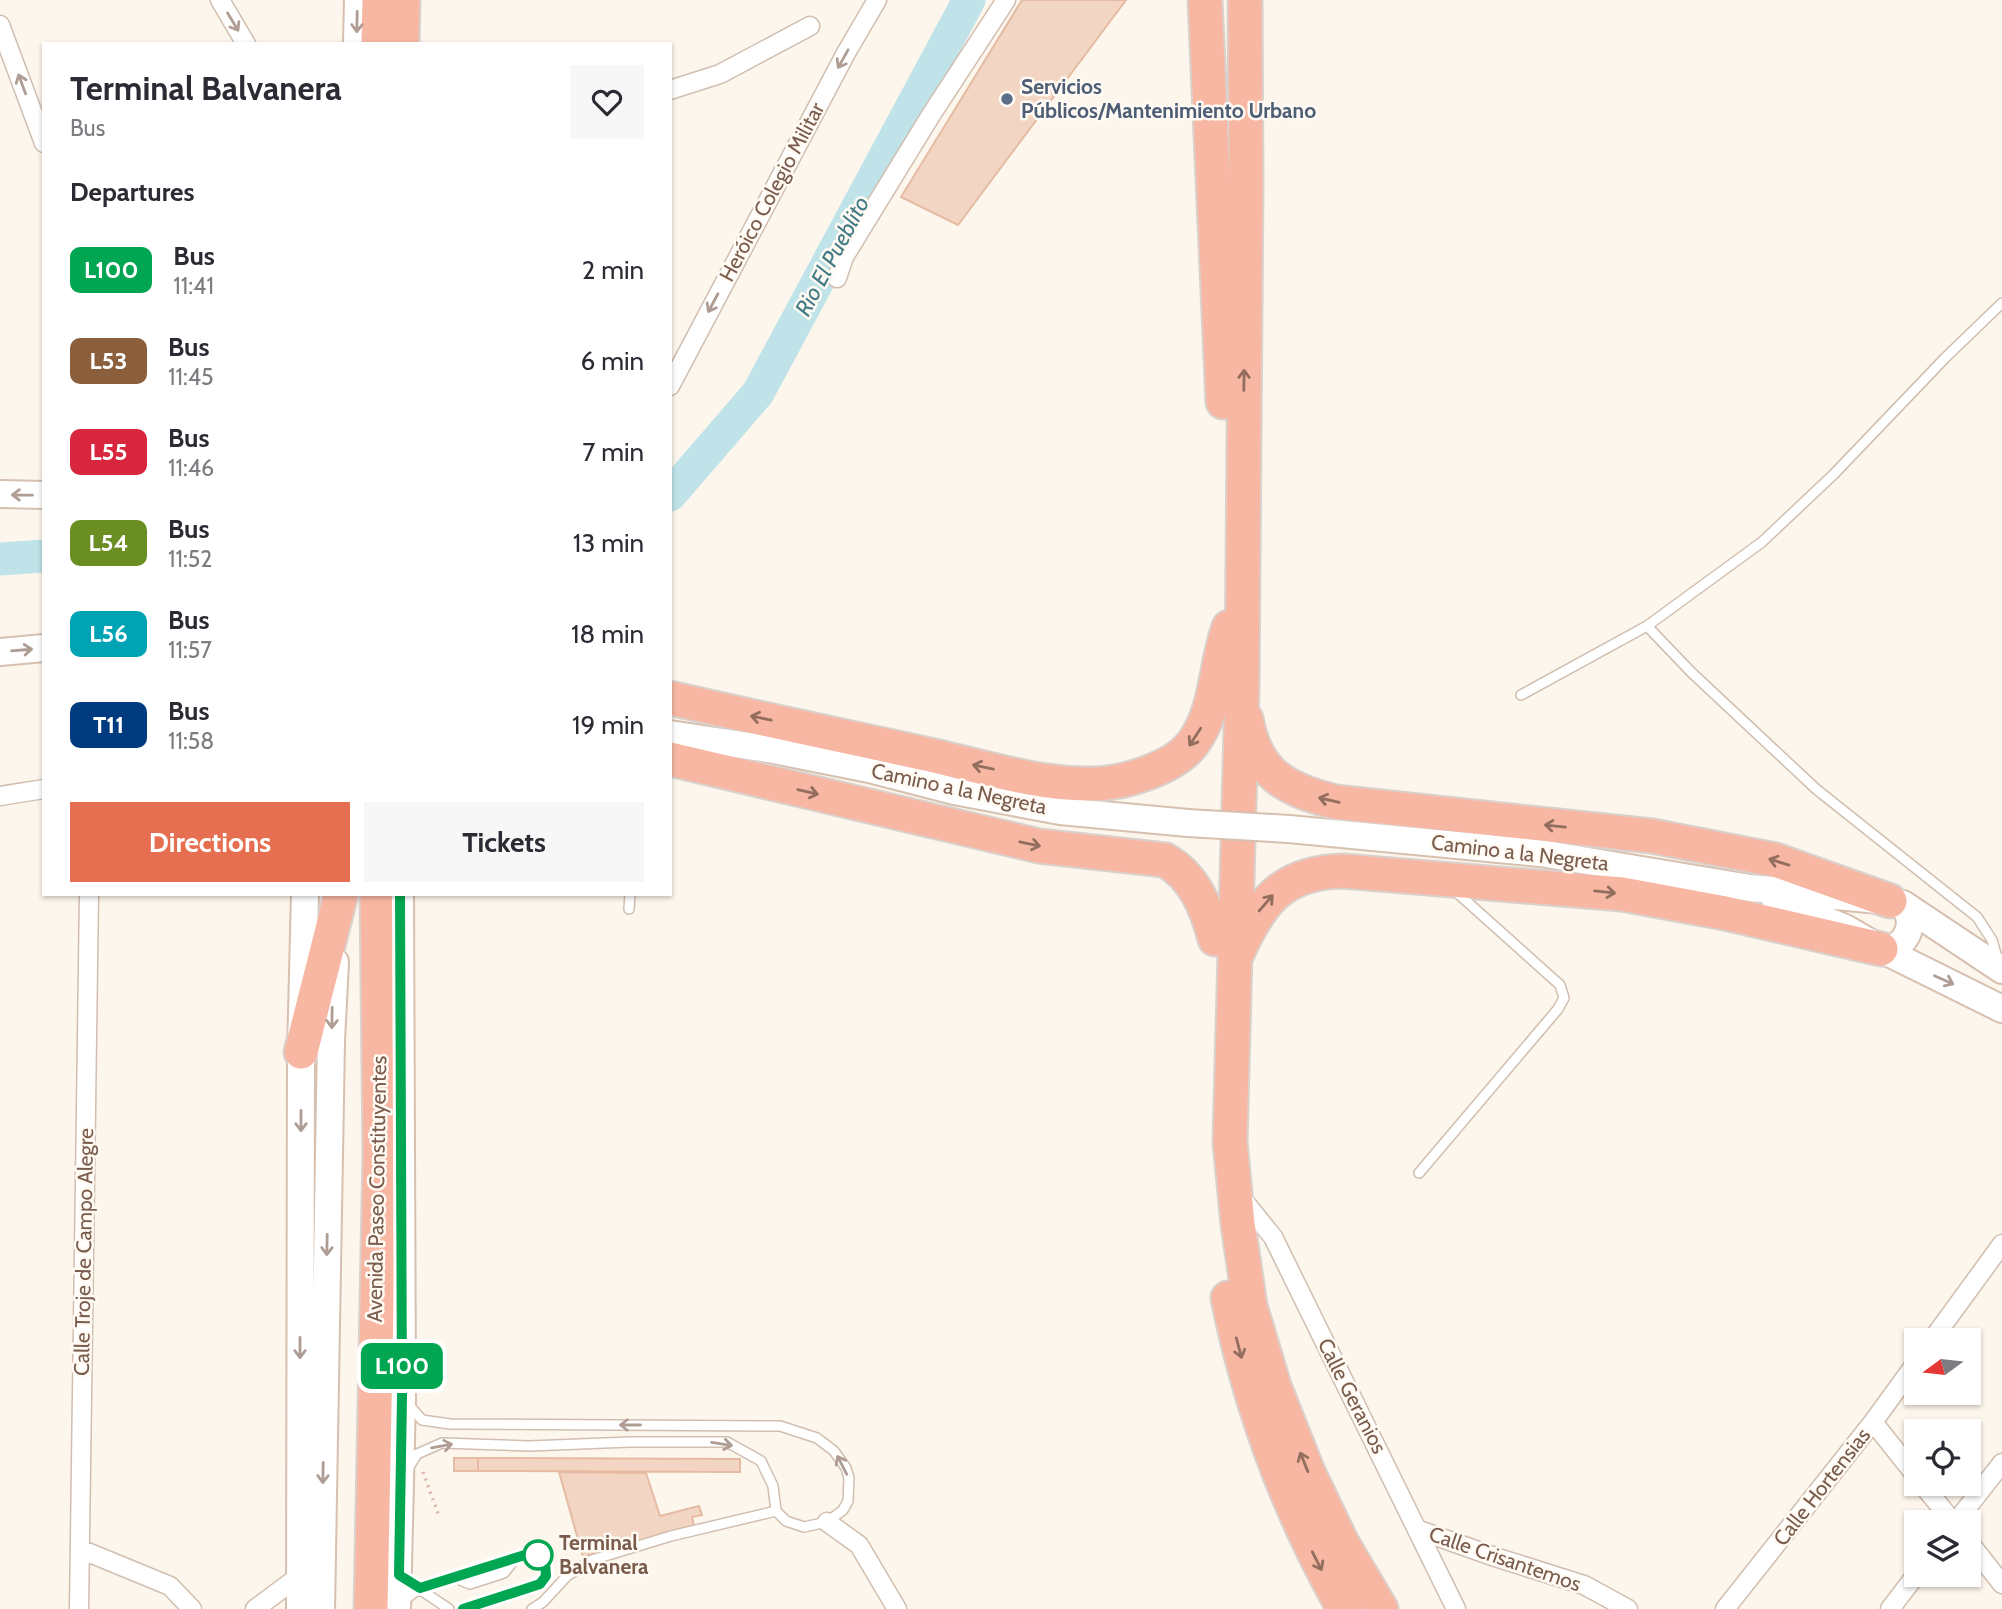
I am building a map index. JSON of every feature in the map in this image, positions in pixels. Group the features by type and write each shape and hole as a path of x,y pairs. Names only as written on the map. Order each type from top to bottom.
{"highway":[{"path":"378,42 379,0"},
{"path":"402,42 403,0"},
{"path":"1205,0 1219,290 1229,627 1224,951 1230,1142 1235,1190 1250,1306 1274,1386 1308,1472 1342,1543 1381,1609"},
{"path":"1219,0 1219,290"},
{"path":"1245,0 1242,690 1212,1180 1223,1270 1237,1344 1259,1418 1315,1559 1344,1609"},
{"path":"1246,183 1259,0"},
{"path":"672,698 1029,777 1095,785 1151,772 1192,744 1214,695 1221,647 1229,627"},
{"path":"1242,690 1252,740 1264,764 1287,786 1305,794 1335,802 1652,836 1775,860 1896,902"},
{"path":"672,760 1038,846 1165,860 1177,866 1198,893 1224,951"},
{"path":"1224,951 1252,923 1268,900 1289,884 1317,872 1343,871 1622,894 1725,913 1884,950"},
{"path":"301,1052 346,896"},
{"name":"Avenida Paseo Constituyentes","path":"346,896 358,1153 350,1609"},
{"name":"Avenida Paseo Constituyentes","path":"377,896 391,1608"}],"street":[{"path":"220,0 245,42"},
{"path":"357,42 358,0"},
{"path":"417,42 419,0"},
{"name":"Heróico Colegio Militar","path":"672,382 846,53 877,0"},
{"path":"837,278 844,257 1006,0"},
{"path":"0,25 42,138"},
{"path":"672,89 720,74 810,26"},
{"path":"0,494 42,495"},
{"path":"0,652 42,648"},
{"name":"Camino a la Negreta","path":"672,721 774,750"},
{"name":"Camino a la Negreta","path":"672,734 774,750 869,769 954,791 1060,811 1540,853 1751,888 1896,902 2001,970"},
{"path":"0,796 42,789"},
{"name":"Camino a la Negreta","path":"1751,888 1845,928 2002,1009"},
{"name":"Calle Troje de Campo Alegre","path":"79,1609 89,896"},
{"path":"305,896 301,1052 310,1568 321,1609"},
{"path":"300,1609 310,1568 332,994 346,896"},
{"path":"391,1608 410,1582 399,1491 402,1397 400,896"},
{"path":"1884,950 1903,941 1910,927 1908,911 1896,902"},
{"name":"Calle Geranios","path":"1235,1190 1273,1237 1456,1609"},
{"path":"1941,1328 2002,1244"},
{"name":"Calle Hortensias","path":"1725,1609 1904,1379"},
{"path":"1873,1422 1904,1461"},
{"path":"1965,1510 2002,1463"},
{"path":"1932,1496 1945,1510"},
{"path":"827,1522 859,1545 897,1609"},
{"name":"Calle Crisantemos","path":"1419,1530 1584,1585 1628,1609"},
{"path":"80,1549 170,1586 192,1609"},
{"path":"1981,1557 2002,1584"},
{"path":"255,1609 310,1568"},
{"path":"1890,1609 1907,1587"}],"lane":[{"path":"1521,695 1647,626 1762,542 1834,474 1945,358 2002,303"},
{"path":"1647,626 1691,672 1816,789 1977,917 1992,940 2001,970"},
{"path":"1419,1173 1558,1009 1564,998 1560,985 1443,880"},
{"path":"629,909 630,896"},
{"path":"399,1491 417,1454 442,1443 529,1446 630,1442 727,1443 761,1461 773,1486 776,1511 786,1521 804,1527 827,1522 843,1510 848,1501 849,1478 840,1458 826,1444 794,1429 780,1426 450,1424 422,1420 402,1397"},
{"path":"532,1609 543,1602 567,1576 592,1560 741,1518 776,1511"},
{"path":"410,1582 455,1578 470,1584 504,1573 517,1558 528,1554 538,1555 545,1562 546,1576 540,1584 463,1609"},
{"path":"410,1582 449,1609"}],"building":[{"name":"Servicios Públicos/Mantenimiento Urbano","path":"1022,0 1126,0 958,225 901,197"},
{"path":"454,1458 478,1458 478,1471 454,1471"},
{"path":"478,1458 740,1459 740,1472 478,1471"},
{"path":"559,1472 646,1473 660,1516 699,1506 702,1515 692,1517 694,1525 583,1557"}],"waterway":[{"name":"Rio El Pueblito","path":"672,493 758,393 969,0"},
{"name":"Rio El Pueblito","path":"0,559 42,556"}],"bus line":[{"name":"L100","path":"400,896 402,1397 399,1575 420,1588 528,1554 538,1555 545,1562 546,1576 540,1584 463,1609"}],"place":[{"name":"Servicios Públicos/Mantenimiento Urbano","path":"1007,99"},
{"name":"Terminal Balvanera","path":"538,1555"}]}
